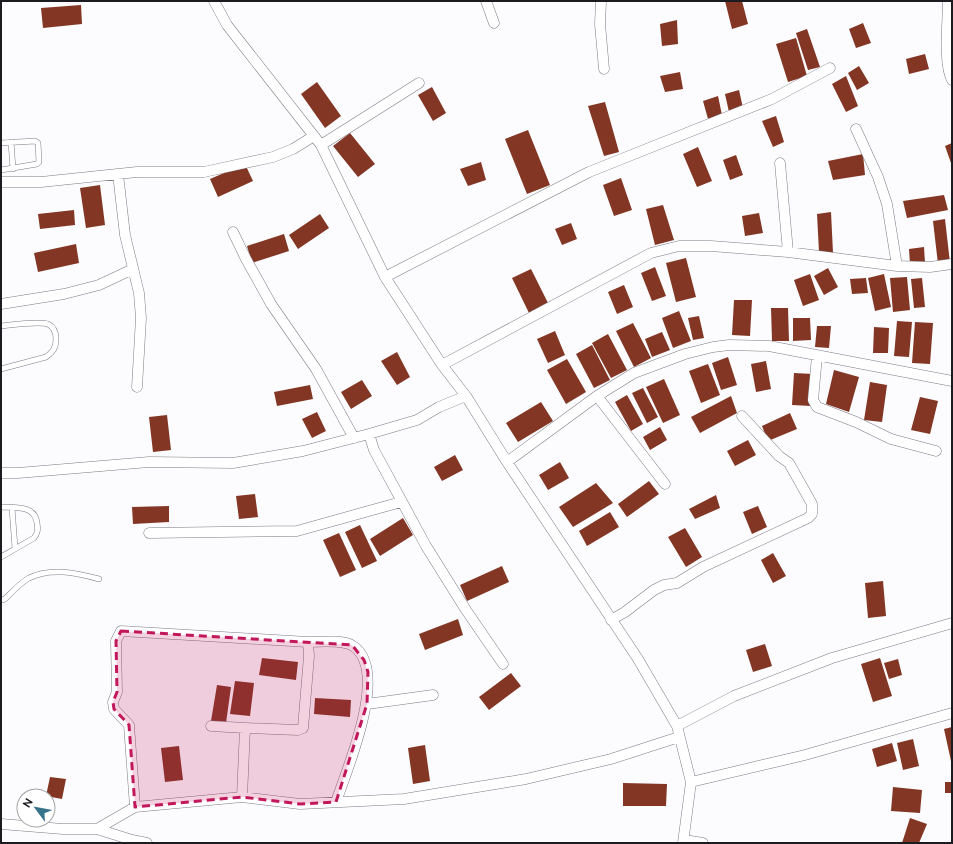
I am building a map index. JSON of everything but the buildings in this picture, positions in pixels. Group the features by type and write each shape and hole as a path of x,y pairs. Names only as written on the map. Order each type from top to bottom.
{"street":[{"path":"214,1 227,25 321,145 385,277 442,365 466,396 611,620 638,659 678,732 691,782 683,842 703,843"},
{"path":"486,1 494,23"},
{"path":"601,1 600,24 604,69"},
{"path":"948,1 947,62 952,80"},
{"path":"385,277 589,172 772,99 830,68"},
{"path":"321,145 419,83"},
{"path":"856,129 878,176 887,204 897,266"},
{"path":"1,182 41,182 137,172 204,172 273,157 293,149 314,136"},
{"path":"780,163 788,252"},
{"path":"118,174 125,235 139,293 141,318 137,387"},
{"path":"233,232 271,304 316,368 354,438"},
{"path":"442,365 651,253 679,246 711,246 788,252 897,266 930,267 952,264"},
{"path":"1,304 64,294 99,285 133,269"},
{"path":"508,462 597,396 634,373 685,354 713,347 729,345 769,346 952,381"},
{"path":"817,356 813,400 817,407 856,422 891,439 936,451"},
{"path":"1,473 18,473 149,462 233,463 303,451 369,434 417,420 439,407 466,396"},
{"path":"597,396 665,484"},
{"path":"611,620 625,612 654,590 664,585 677,583 703,568 808,518 812,514 812,504 789,463 779,456 742,416"},
{"path":"369,434 374,450 426,546 466,610 503,664"},
{"path":"149,533 297,530 402,502"},
{"path":"97,829 135,807 242,797 300,804 404,799 526,778 611,759 678,732 734,696 832,658 952,623"},
{"path":"135,807 129,725 114,709 113,702 117,692 116,641 121,631 308,642 321,641 346,643 352,645 357,649 364,660 368,672 367,704 364,719 336,802"},
{"path":"210,726 298,730 303,728 309,656 308,642"},
{"path":"367,704 433,695"},
{"path":"691,782 805,754 952,713"},
{"path":"242,797 245,728"},
{"path":"1,824 63,829 97,829 147,843"}],"lane":[{"path":"1,142 37,142 39,162 37,164 1,170"},
{"path":"11,142 13,169"},
{"path":"1,326 47,324 54,328 56,346 52,353 46,357 1,368"},
{"path":"1,507 27,509 33,512 36,516 38,529 38,533 34,538 1,557"},
{"path":"12,508 15,548"},
{"path":"1,600 5,599 28,578 43,573 70,572 99,579"}],"highlighted area":[{"path":"121,631 352,645 364,660 368,672 367,704 336,802 300,804 242,797 135,807 129,725 114,709 113,702 117,692 116,641"}]}
